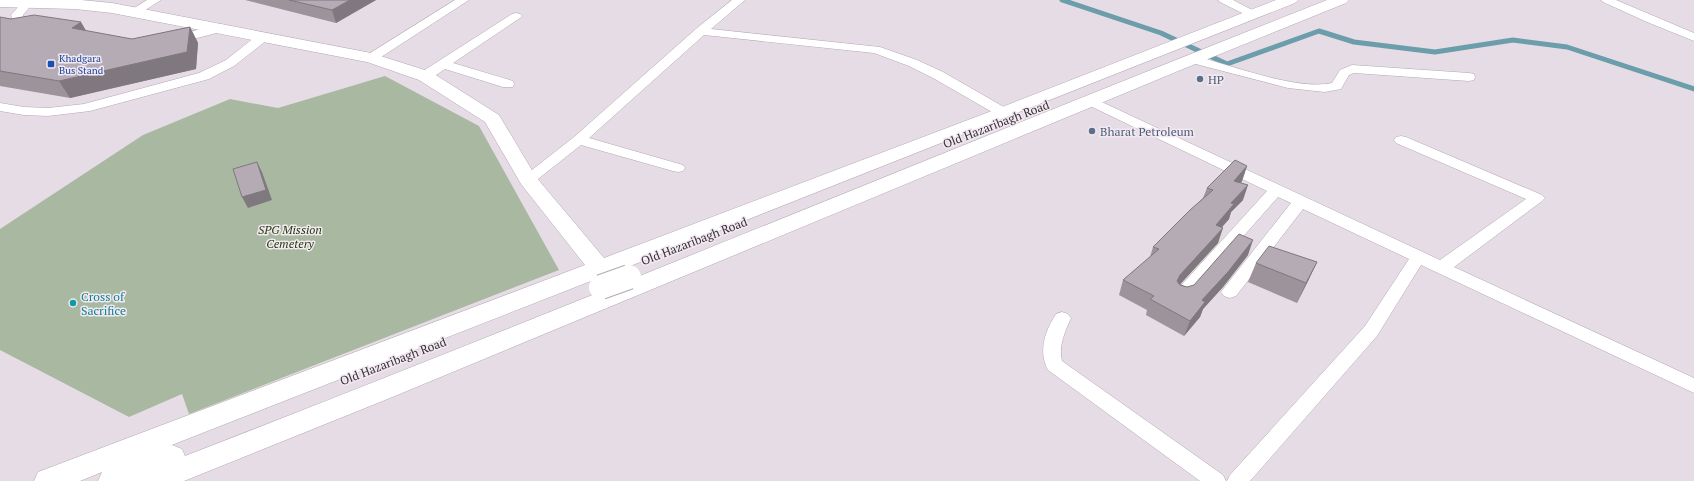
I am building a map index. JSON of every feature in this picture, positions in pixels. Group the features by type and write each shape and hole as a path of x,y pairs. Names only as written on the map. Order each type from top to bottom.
{"street":[{"path":"135,12 155,0"},
{"path":"371,58 463,0"},
{"path":"528,180 579,140 701,31 739,0"},
{"path":"1224,0 1254,15"},
{"path":"48,481 611,279 1091,101 1194,49 1254,15 1290,0"},
{"name":"Old Hazaribagh Road","path":"83,481 474,329 611,279 1084,98 1304,0"},
{"name":"Old Hazaribagh Road","path":"1194,49 1324,0"},
{"path":"152,481 374,394 611,279 1004,113 1341,0"},
{"path":"1607,0 1694,37"},
{"path":"0,2 74,4 135,12 371,58 425,76 492,119 528,180 611,279"},
{"path":"18,23 17,15 27,3"},
{"path":"425,76 516,16"},
{"path":"178,39 220,28"},
{"path":"701,31 876,50 913,63 938,75 1004,113"},
{"path":"0,107 24,111 48,112 85,108 204,76 230,62 263,37"},
{"path":"1194,49 1270,82 1307,87 1325,88 1335,86 1341,81 1344,73 1352,70 1469,77"},
{"path":"443,64 508,84"},
{"path":"1091,101 1300,202 1694,386"},
{"path":"579,140 678,168"},
{"path":"1401,140 1537,198 1442,268"},
{"path":"1182,295 1276,190"},
{"path":"1230,292 1300,202"},
{"path":"1237,481 1371,331 1418,257"},
{"name":"Old Hazaribagh Road","path":"112,481 611,279"},
{"path":"1062,318 1055,332 1051,350 1055,365 1216,481"}],"green space":[{"name":"SPG Mission Cemetery","path":"385,76 479,126 559,270 189,414 182,394 129,417 0,350 0,229 143,135 230,99 278,108"}],"building":[{"path":"289,0 350,0 332,10"},
{"path":"34,15 81,22 72,28 132,39 190,27 187,52 59,81 0,71 0,17 11,19"},
{"path":"1235,160 1247,166 1234,181 1248,185 1231,203 1234,204 1216,225 1223,228 1180,275 1177,281 1180,285 1187,287 1194,285 1239,234 1253,240 1228,272 1202,300 1205,302 1190,321 1150,299 1154,296 1123,280 1159,249 1153,247 1190,210 1213,190 1207,188"},
{"path":"257,162 266,190 242,197 233,169"},
{"path":"1269,246 1317,262 1306,283 1256,263"}],"waterway":[{"path":"1062,0 1161,33 1227,64 1319,31 1354,42 1435,52 1513,40 1567,47 1694,89"}],"place":[{"name":"Khadgara Bus Stand","path":"51,64"},
{"name":"HP","path":"1200,79"},
{"name":"Bharat Petroleum","path":"1092,131"},
{"name":"Cross of Sacrifice","path":"73,303"}]}
